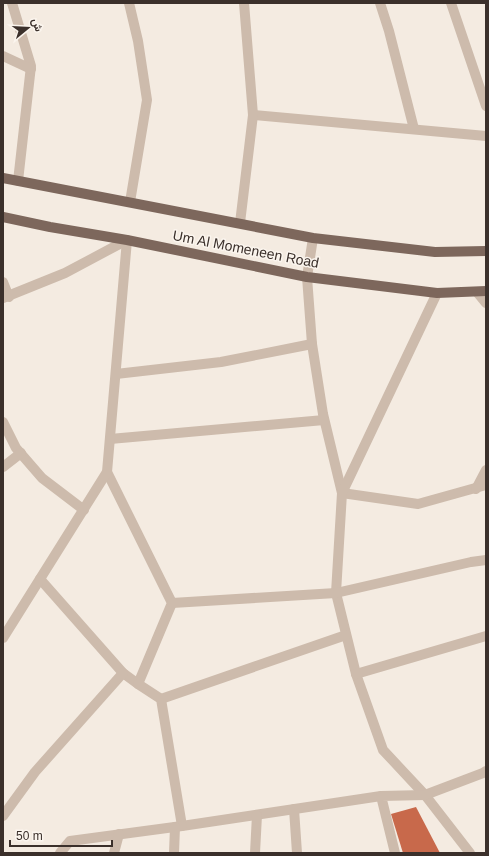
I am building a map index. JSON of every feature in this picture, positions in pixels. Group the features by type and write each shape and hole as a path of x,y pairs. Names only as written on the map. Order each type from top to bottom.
{"main road":[{"name":"Um Al Momeneen Road","path":"3,178 313,238 435,252 486,251"},
{"name":"Um Al Momeneen Road","path":"3,217 307,276 437,293 482,291"}],"street":[{"path":"12,3 31,69 18,181"},
{"path":"129,3 138,42 147,100 130,202"},
{"path":"240,223 253,115 244,3"},
{"path":"380,3 389,31 414,129"},
{"path":"451,3 486,106"},
{"path":"3,56 31,69"},
{"path":"253,115 486,136"},
{"path":"313,238 307,276 312,344 324,420 342,493 336,593 346,635 356,674 383,750 425,795 470,853"},
{"path":"3,282 6,297 65,273 127,240"},
{"path":"4,634 107,472 127,240"},
{"path":"482,291 486,303"},
{"path":"342,493 437,293"},
{"path":"116,374 221,362 312,344"},
{"path":"110,439 324,420"},
{"path":"3,422 16,448 42,478 84,510"},
{"path":"3,467 21,453"},
{"path":"476,489 486,470"},
{"path":"107,472 172,603 138,684"},
{"path":"342,493 418,504 486,485"},
{"path":"172,603 336,593 471,562 486,560"},
{"path":"40,579 123,673 161,699 179,826 174,853"},
{"path":"161,699 346,635"},
{"path":"356,674 486,636"},
{"path":"3,816 35,772 123,673"},
{"path":"58,853 70,841 381,796 425,795 484,773 486,770"},
{"path":"381,796 395,853"},
{"path":"294,809 297,853"},
{"path":"256,815 256,853"},
{"path":"114,853 119,834"}],"building":[{"path":"416,807 440,853 403,853 391,814"}]}
